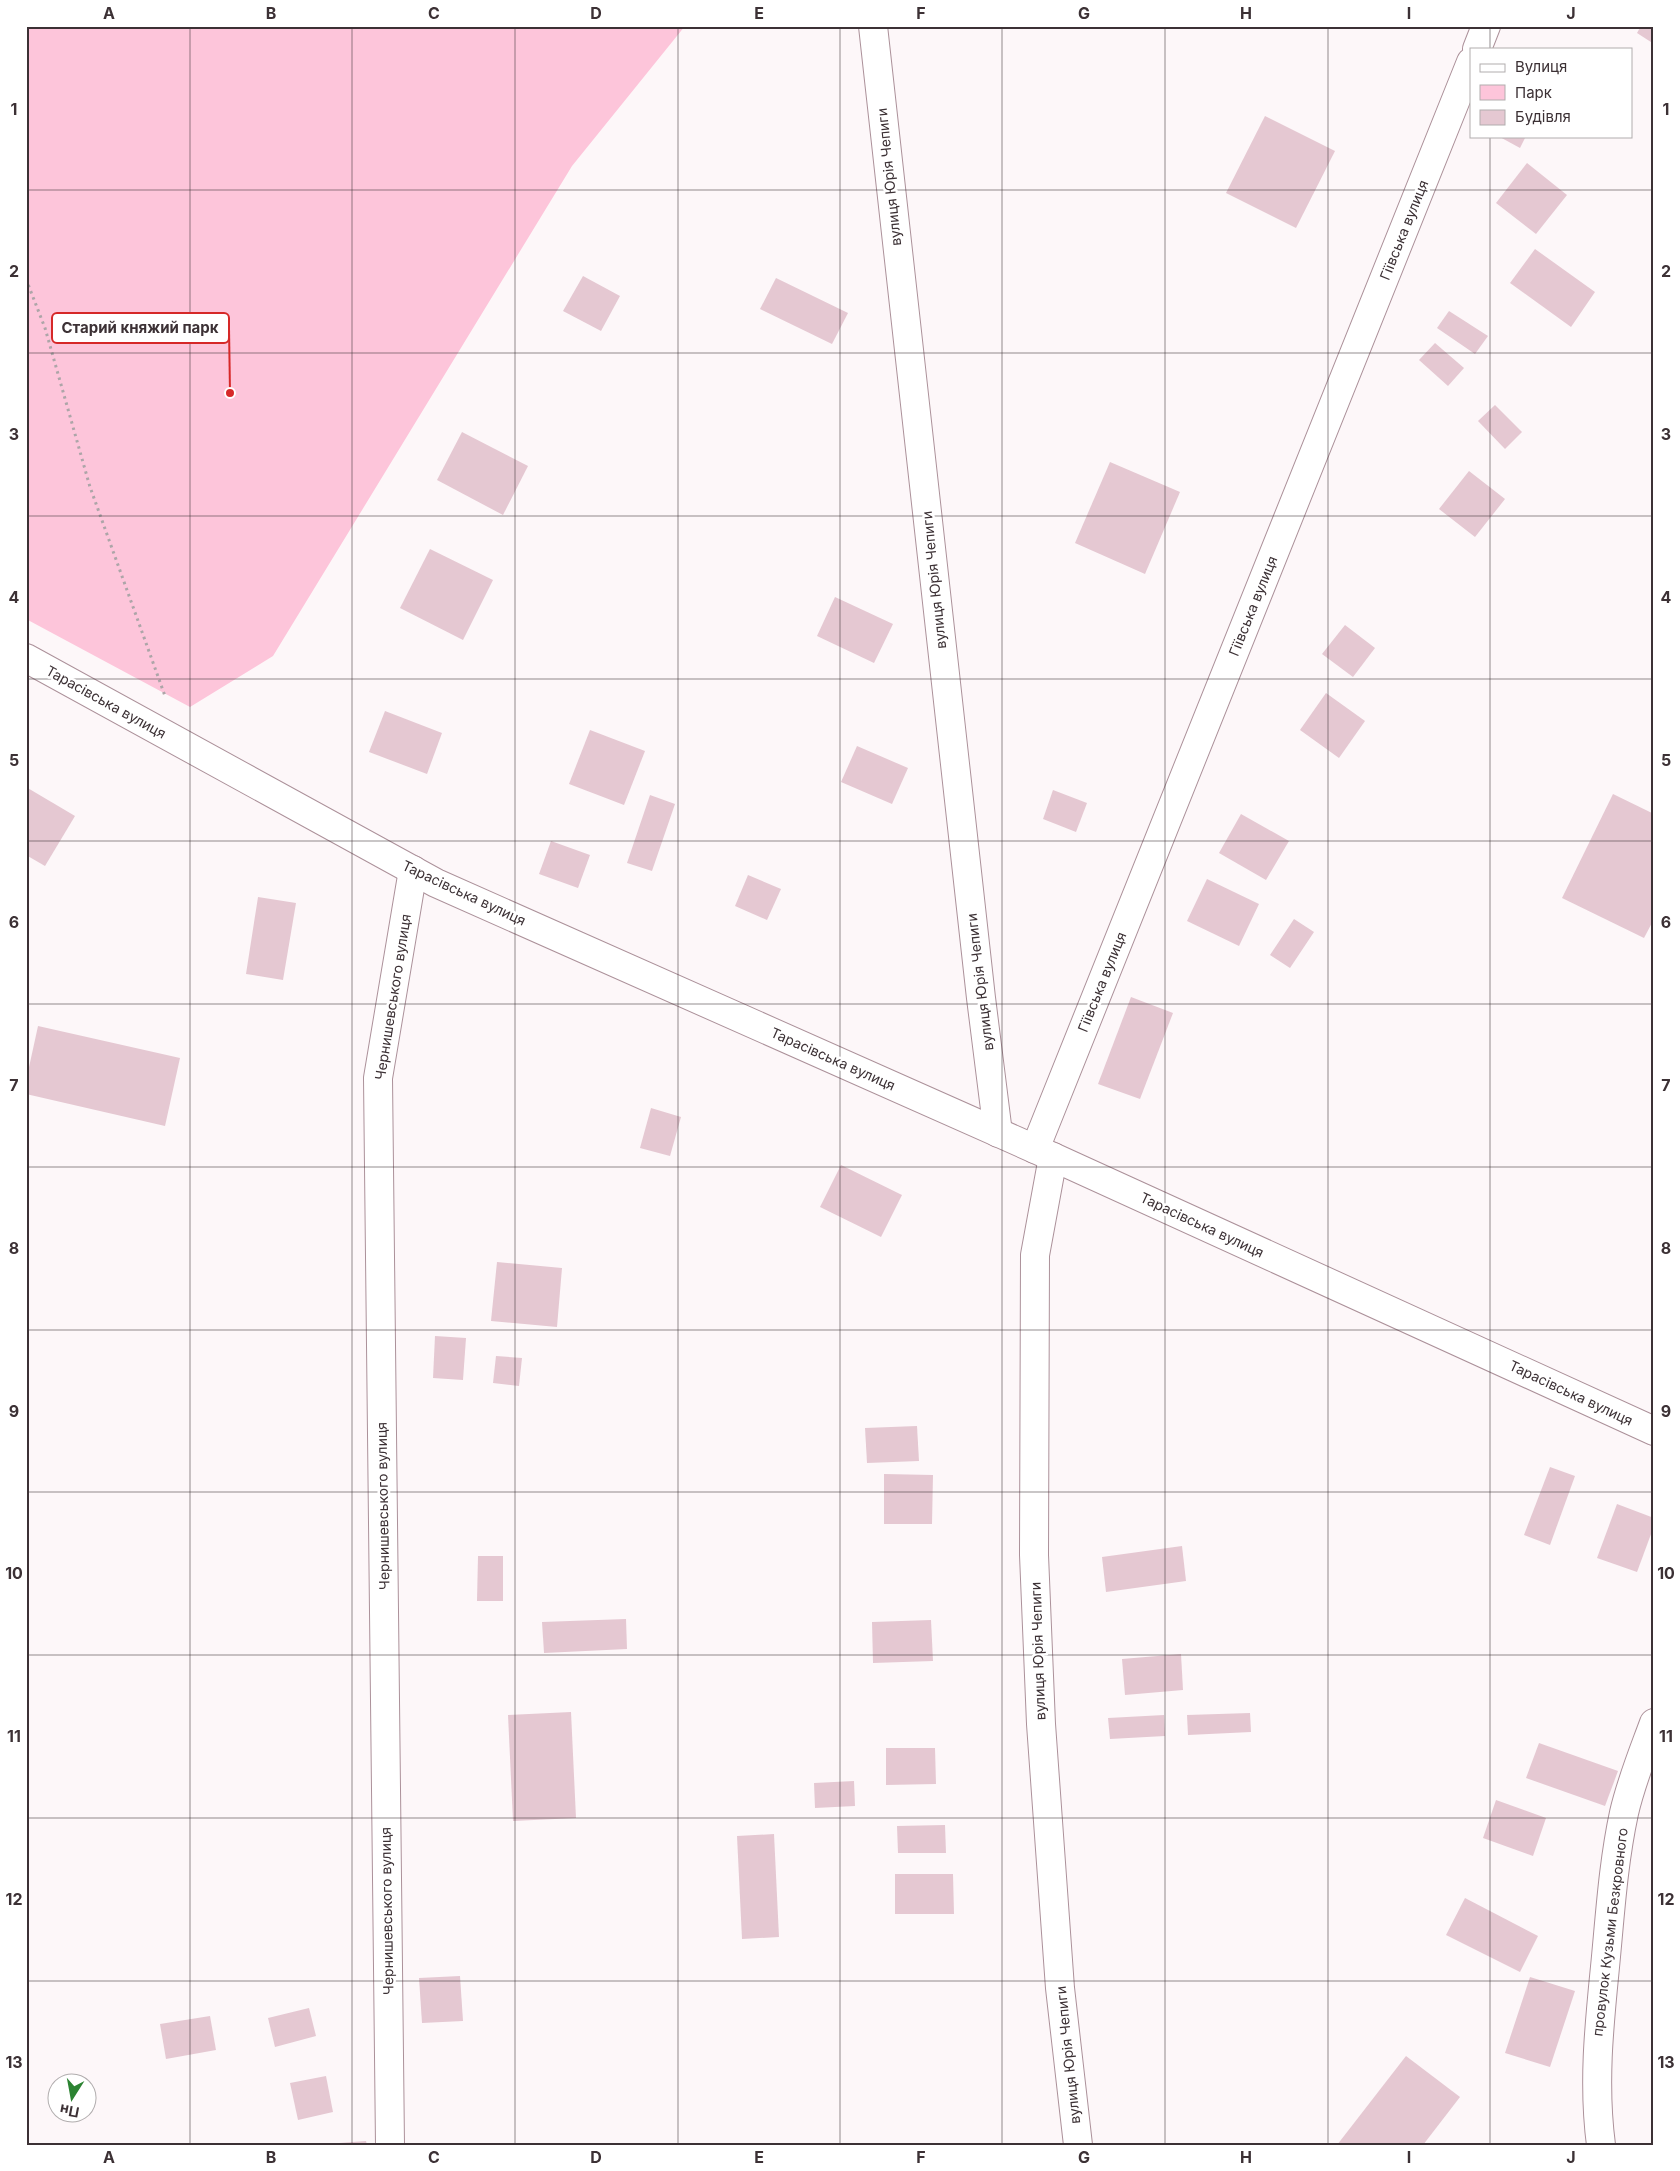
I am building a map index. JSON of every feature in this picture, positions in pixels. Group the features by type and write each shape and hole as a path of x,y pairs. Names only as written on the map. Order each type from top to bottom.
{"street":[{"name":"вулиця Юрія Чепиги","path":"873,26 998,1133"},
{"path":"1476,48 1486,26"},
{"name":"Гіївська вулиця","path":"1044,1153 1470,65"},
{"name":"Тарасівська вулиця","path":"26,658 436,883 1044,1153 1654,1431"},
{"name":"Чернишевського вулиця","path":"390,2145 378,1078 414,870"},
{"name":"вулиця Юрія Чепиги","path":"1044,1153 1035,1255 1034,1555 1041,1724 1058,1959 1078,2145"},
{"name":"провулок Кузьми Безкровного","path":"1601,2145 1596,2093 1597,2040 1615,1861 1624,1811 1638,1765 1654,1723"}],"path":[{"path":"26,279 45,328 90,487 182,744"}],"green space":[{"path":"26,26 685,26 572,166 273,656 190,707 26,619"}],"building":[{"path":"1641,26 1654,26 1654,44 1637,33"},
{"path":"1265,116 1335,151 1296,228 1226,193"},
{"path":"1502,138 1525,138 1520,148"},
{"path":"1527,163 1567,195 1536,234 1496,203"},
{"path":"1535,249 1595,292 1571,327 1510,283"},
{"path":"583,276 620,296 601,331 563,311"},
{"path":"776,278 848,313 832,344 760,309"},
{"path":"1449,311 1488,336 1475,354 1437,328"},
{"path":"1435,343 1464,368 1448,386 1419,360"},
{"path":"1495,405 1522,432 1505,449 1478,421"},
{"path":"462,432 528,466 503,515 437,480"},
{"path":"1110,462 1180,492 1145,574 1075,543"},
{"path":"1469,471 1505,499 1475,537 1439,509"},
{"path":"430,549 493,580 463,640 400,608"},
{"path":"835,597 893,624 874,663 817,636"},
{"path":"1345,625 1375,648 1353,677 1322,654"},
{"path":"1326,693 1365,721 1339,758 1300,730"},
{"path":"385,711 442,733 427,774 369,752"},
{"path":"590,730 645,751 624,805 569,784"},
{"path":"857,746 908,768 892,804 841,782"},
{"path":"26,787 75,816 45,866 26,855"},
{"path":"1053,790 1087,803 1076,832 1043,819"},
{"path":"1613,794 1654,814 1654,919 1644,938 1562,898"},
{"path":"650,795 675,804 652,871 627,863"},
{"path":"1241,814 1289,841 1266,880 1219,853"},
{"path":"551,841 590,855 578,888 539,874"},
{"path":"748,875 781,889 767,920 735,906"},
{"path":"1207,879 1259,904 1239,946 1187,921"},
{"path":"258,897 296,903 283,980 246,974"},
{"path":"1294,919 1314,932 1290,968 1270,955"},
{"path":"1131,997 1173,1013 1140,1099 1098,1084"},
{"path":"38,1026 180,1058 165,1126 26,1094 26,1081"},
{"path":"651,1108 681,1117 670,1156 640,1148"},
{"path":"841,1165 902,1195 881,1237 820,1207"},
{"path":"497,1262 562,1268 557,1327 491,1321"},
{"path":"435,1336 466,1338 463,1380 433,1378"},
{"path":"496,1356 522,1358 519,1386 493,1383"},
{"path":"917,1426 919,1461 867,1463 865,1428"},
{"path":"1550,1467 1575,1476 1550,1545 1524,1535"},
{"path":"884,1474 933,1475 932,1524 884,1524"},
{"path":"1617,1504 1654,1518 1654,1526 1637,1572 1597,1558"},
{"path":"1182,1546 1186,1581 1106,1592 1102,1557"},
{"path":"478,1556 503,1556 503,1601 477,1601"},
{"path":"626,1619 627,1649 544,1653 542,1622"},
{"path":"931,1620 933,1661 873,1663 872,1622"},
{"path":"1181,1654 1183,1690 1125,1695 1122,1659"},
{"path":"571,1712 576,1818 513,1821 508,1715"},
{"path":"1250,1713 1251,1732 1188,1735 1187,1715"},
{"path":"1164,1715 1165,1736 1110,1739 1108,1718"},
{"path":"1539,1743 1618,1771 1605,1806 1526,1778"},
{"path":"886,1748 935,1748 936,1784 886,1785"},
{"path":"854,1781 855,1806 815,1808 814,1783"},
{"path":"1496,1800 1546,1818 1533,1856 1483,1838"},
{"path":"945,1825 946,1853 898,1853 897,1826"},
{"path":"774,1834 779,1937 742,1939 737,1836"},
{"path":"895,1874 953,1874 954,1914 895,1914"},
{"path":"1465,1898 1538,1936 1520,1972 1446,1935"},
{"path":"460,1976 463,2021 422,2023 419,1978"},
{"path":"1530,1977 1575,1991 1550,2067 1505,2053"},
{"path":"309,2008 316,2036 275,2047 268,2018"},
{"path":"210,2016 216,2050 166,2059 160,2024"},
{"path":"1406,2056 1460,2097 1423,2145 1337,2145"},
{"path":"326,2076 333,2112 298,2120 290,2083"},
{"path":"366,2141 367,2145 340,2145 339,2143"}],"place":[{"name":"Старий княжий парк","path":"230,393"}]}
